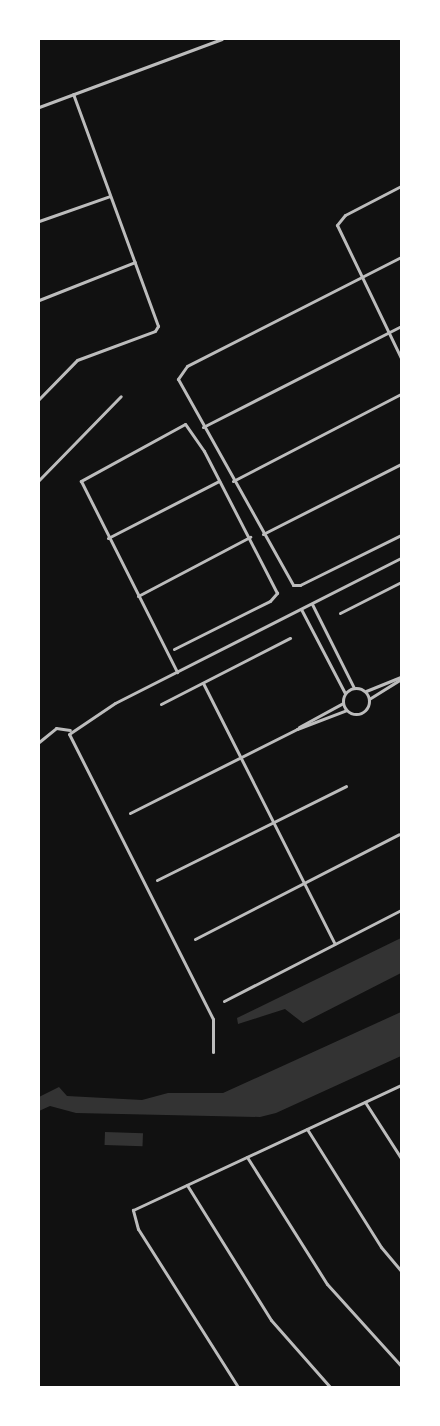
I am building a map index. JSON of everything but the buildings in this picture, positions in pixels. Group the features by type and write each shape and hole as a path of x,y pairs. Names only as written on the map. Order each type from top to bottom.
{"street":[{"path":"39,107 210,41 222,39"},
{"path":"39,400 77,360 151,332 157,323 73,94"},
{"path":"401,186 338,221 338,230 401,358"},
{"path":"39,221 110,196"},
{"path":"401,257 182,370 179,385 263,534 296,586 401,535"},
{"path":"39,300 135,262"},
{"path":"203,427 401,326"},
{"path":"233,481 401,394"},
{"path":"39,480 121,396"},
{"path":"174,649 276,596 250,537 189,426 181,426 82,478 108,538 177,672"},
{"path":"263,534 401,464"},
{"path":"108,538 219,481"},
{"path":"138,596 250,537"},
{"path":"39,742 56,728 70,730 177,672 401,558"},
{"path":"340,613 401,582"},
{"path":"312,604 354,688"},
{"path":"301,609 346,693"},
{"path":"161,704 290,638"},
{"path":"130,813 297,729 343,703 346,693 354,688 366,691 401,678"},
{"path":"297,729 348,710 360,713 369,699 401,678"},
{"path":"203,683 335,944"},
{"path":"366,691 369,699"},
{"path":"343,703 348,710"},
{"path":"70,730 68,736 212,1019 213,1052"},
{"path":"157,880 346,786"},
{"path":"195,939 400,834"},
{"path":"224,1001 401,910"},
{"path":"238,1387 132,1216 139,1207 401,1085"},
{"path":"365,1102 401,1158"},
{"path":"307,1129 381,1247 401,1271"},
{"path":"246,1157 326,1284 401,1366"},
{"path":"187,1185 272,1320 330,1387"}],"shaded area":[{"path":"401,938 401,973 303,1023 285,1009 238,1024 237,1018"},
{"path":"401,1012 401,1056 276,1113 260,1117 76,1113 50,1106 39,1111 39,1097 59,1087 67,1096 142,1100 168,1093 223,1093"},
{"path":"105,1132 143,1133 143,1146 105,1145"}]}
